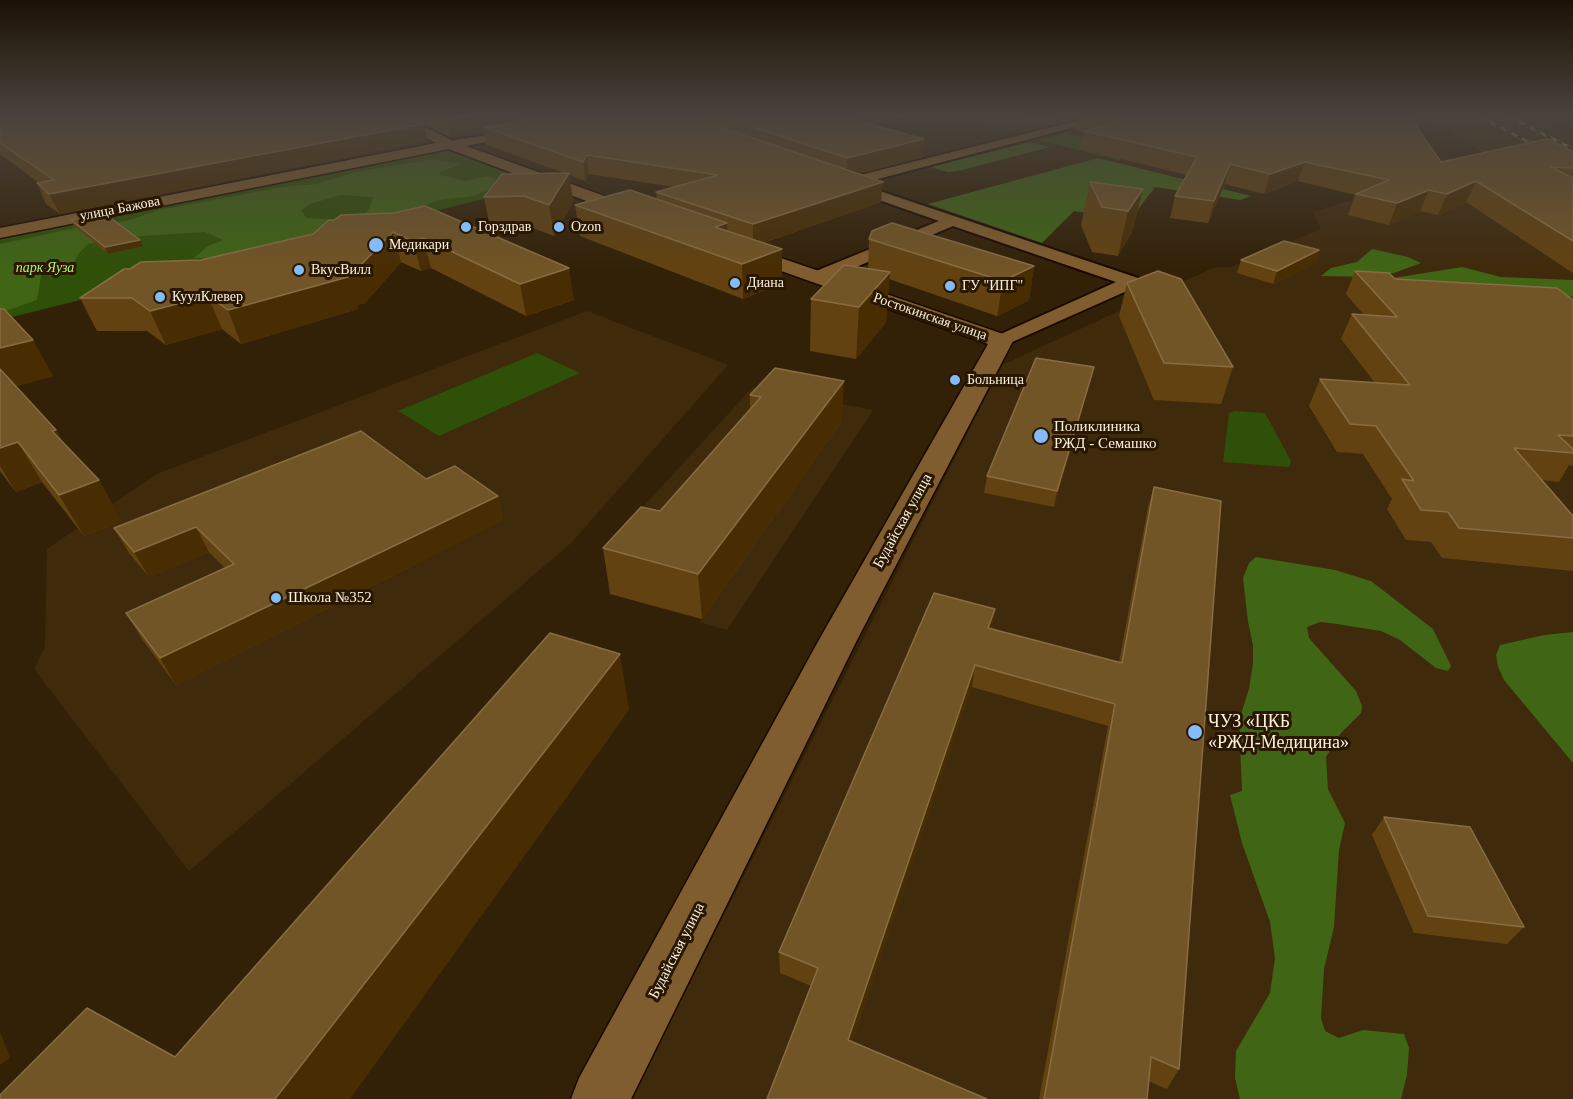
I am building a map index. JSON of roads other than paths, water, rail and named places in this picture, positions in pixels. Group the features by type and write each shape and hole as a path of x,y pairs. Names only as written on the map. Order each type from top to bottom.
{"street":[{"name":"улица Бажова","path":"0,233 346,165"},
{"path":"505,165 658,222"},
{"path":"909,165 840,182 1132,282 1001,341"},
{"path":"817,277 953,220"},
{"name":"Ростокинская улица","path":"724,244 1001,341"},
{"name":"Будайская улица","path":"600,1099 839,638 1001,341"}],"place":[{"name":"Горздрав","path":"466,227"},
{"name":"Ozon","path":"559,227"},
{"name":"Медикари","path":"376,245"},
{"name":"ВкусВилл","path":"299,270"},
{"name":"Диана","path":"735,283"},
{"name":"ГУ \"ИПГ\"","path":"950,286"},
{"name":"КуулКлевер","path":"160,297"},
{"name":"Больница","path":"955,380"},
{"name":"Поликлиника РЖД - Семашко","path":"1041,436"},
{"name":"Школа №352","path":"276,598"},
{"name":"ЧУЗ «ЦКБ «РЖД-Медицина»","path":"1195,732"}],"park label":[{"name":"парк Яуза","path":"45,268"}]}
